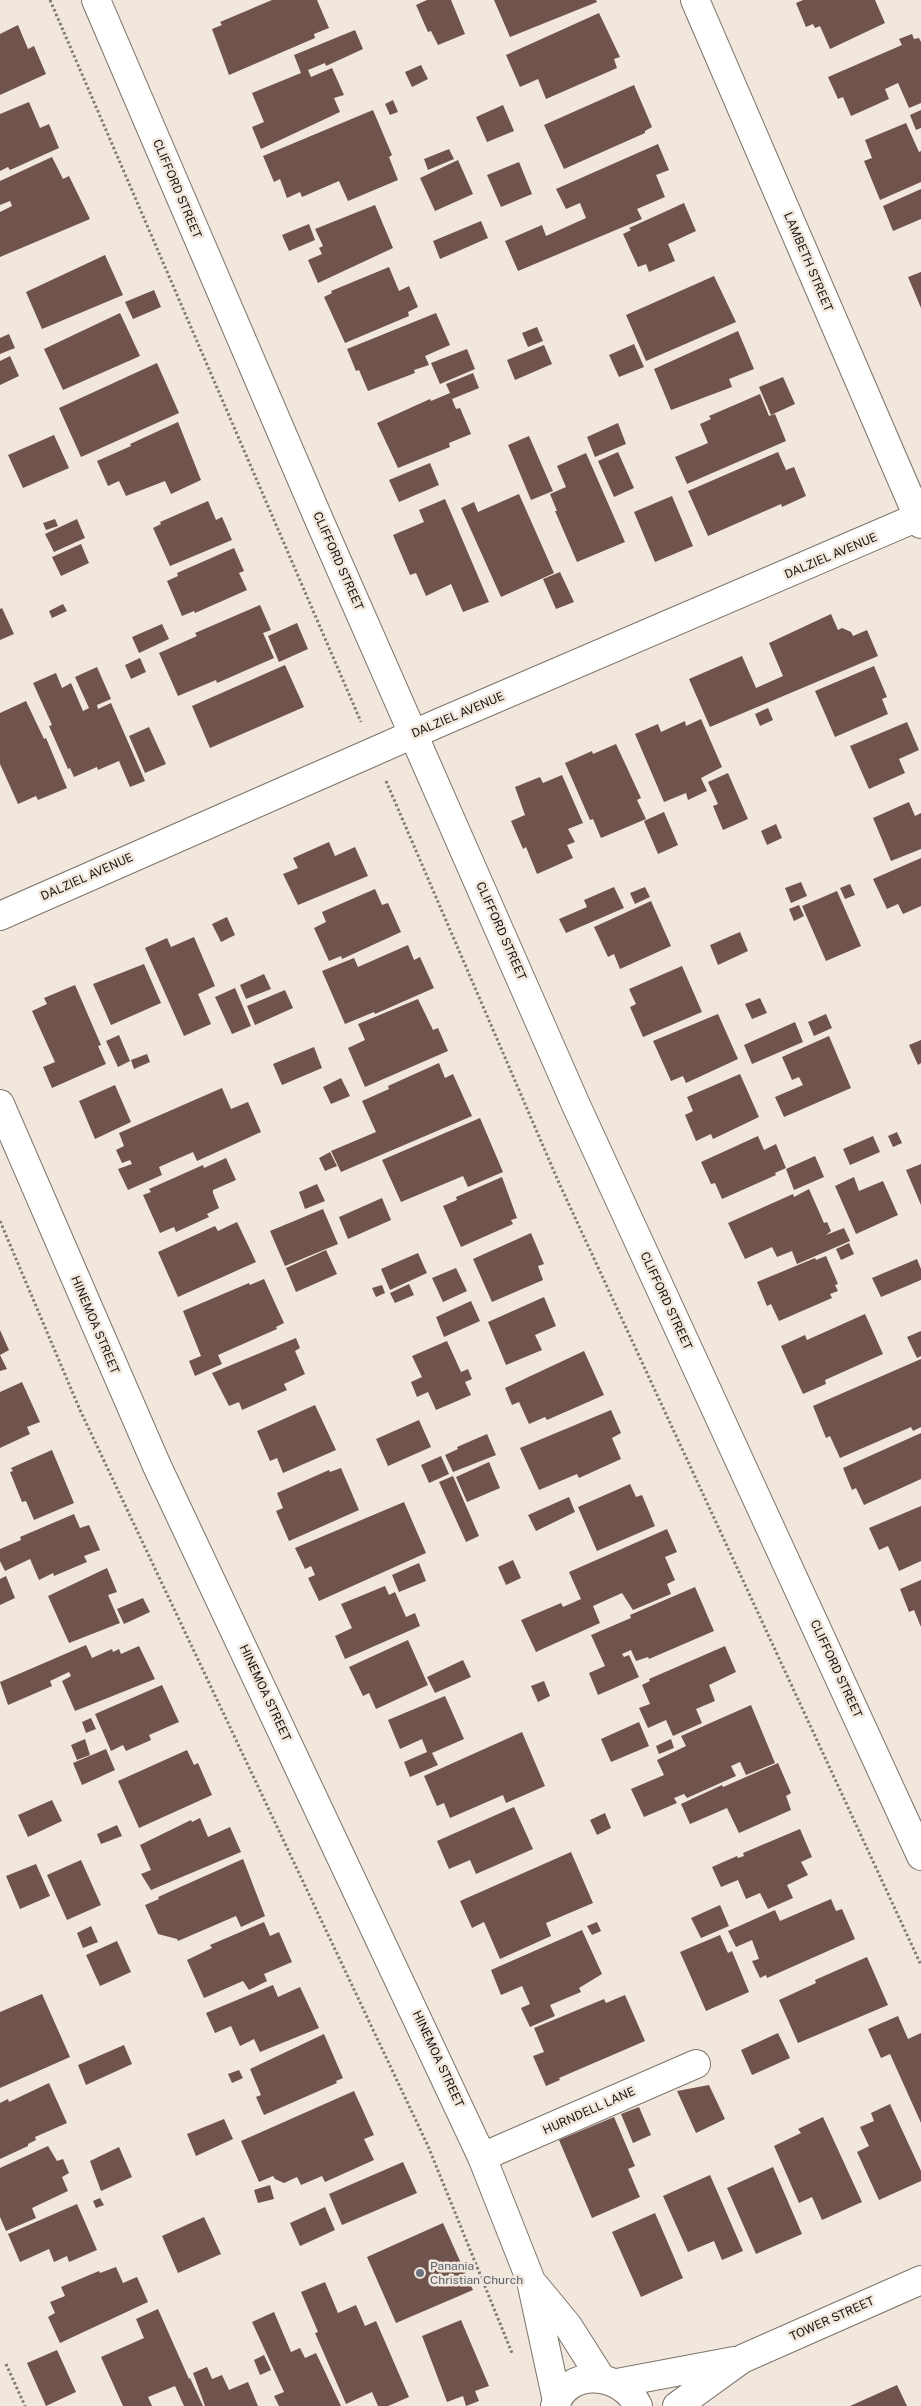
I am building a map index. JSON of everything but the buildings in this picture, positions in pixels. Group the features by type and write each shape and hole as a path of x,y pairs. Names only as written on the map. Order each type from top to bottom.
{"street":[{"name":"CLIFFORD STREET","path":"96,0 320,522 638,1242 921,1856"},
{"name":"LAMBETH STREET","path":"695,0 919,521"},
{"name":"DALZIEL AVENUE","path":"0,916 414,734 919,521"},
{"name":"HINEMOA STREET","path":"0,1104 158,1466 482,2157 531,2281 556,2403"},
{"name":"HURNDELL LANE","path":"482,2157 696,2064"},
{"name":"TOWER STREET","path":"677,2406 742,2359 921,2280"},
{"name":"HINEMOA STREET","path":"531,2281 609,2380 629,2392 638,2406"},
{"name":"TOWER STREET","path":"556,2403 568,2388 584,2380 609,2380 742,2359"}],"path":[{"path":"50,0 559,1183 921,1965"},
{"path":"0,1221 80,1410 428,2146 512,2354"},
{"path":"6,2364 24,2406"}],"place":[{"name":"Panania Christian Church","path":"420,2273"}]}
